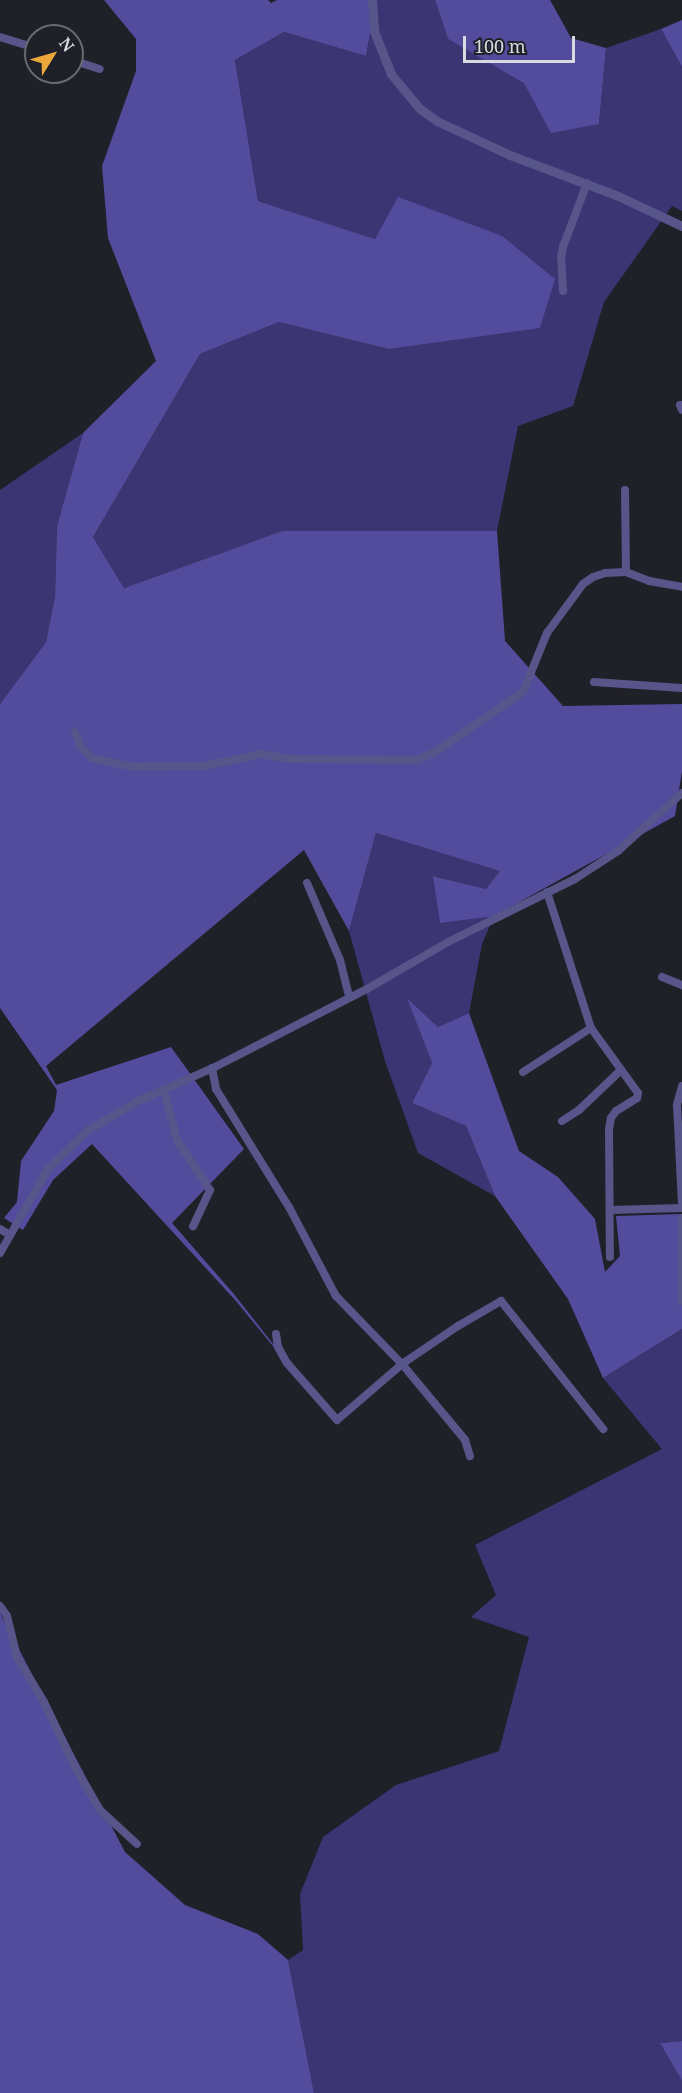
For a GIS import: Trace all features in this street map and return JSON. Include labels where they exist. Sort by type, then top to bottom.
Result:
[{"type":"street","points":[[372,0],[374,31],[382,57],[391,74],[419,108],[437,121],[490,146],[587,183],[682,226]]},
{"type":"street","points":[[0,37],[24,44]]},
{"type":"street","points":[[84,64],[100,69]]},
{"type":"street","points":[[563,291],[561,258],[563,247],[587,183]]},
{"type":"street","points":[[625,490],[626,572]]},
{"type":"street","points":[[75,732],[81,747],[92,758],[133,767],[204,766],[261,754],[288,759],[417,760],[435,752],[523,692],[547,633],[584,584],[605,573],[626,572],[649,581],[682,587]]},
{"type":"street","points":[[594,682],[682,688]]},
{"type":"street","points":[[0,1253],[48,1169],[76,1140],[104,1120],[212,1068],[349,997],[448,942],[575,879],[618,851],[682,793]]},
{"type":"street","points":[[307,883],[340,960],[349,997]]},
{"type":"street","points":[[547,892],[591,1028],[638,1094],[637,1098],[616,1111],[611,1118],[610,1257]]},
{"type":"street","points":[[662,977],[682,986]]},
{"type":"street","points":[[523,1072],[591,1028]]},
{"type":"street","points":[[212,1068],[216,1089],[289,1207],[336,1296],[402,1364],[465,1440],[470,1456]]},
{"type":"street","points":[[562,1121],[579,1110],[621,1070]]},
{"type":"street","points":[[610,1210],[682,1206],[678,1106],[682,1086]]},
{"type":"street","points":[[164,1090],[177,1140],[210,1190],[193,1226]]},
{"type":"street","points":[[682,1218],[682,1301]]},
{"type":"street","points":[[0,1229],[10,1235]]},
{"type":"street","points":[[276,1334],[278,1347],[287,1363],[337,1420],[402,1364],[458,1326],[501,1301],[603,1429]]},
{"type":"street","points":[[0,1606],[7,1616],[17,1657],[44,1702],[75,1767],[100,1810],[137,1844]]},
{"type":"shaded area","points":[[104,0],[268,0],[271,3],[277,0],[376,0],[366,56],[284,32],[235,60],[258,201],[375,239],[398,197],[502,236],[555,279],[540,328],[388,349],[279,322],[200,354],[93,537],[124,588],[282,531],[497,531],[505,641],[563,706],[682,704],[682,771],[675,816],[494,916],[440,923],[433,876],[486,889],[500,871],[376,833],[349,931],[304,850],[46,1066],[56,1085],[171,1047],[244,1149],[172,1223],[233,1293],[317,1400],[236,1301],[92,1144],[53,1180],[23,1230],[4,1218],[17,1202],[21,1161],[54,1111],[57,1090],[0,1008],[0,704],[46,642],[55,596],[57,526],[83,433],[156,361],[108,238],[102,166],[136,71],[136,39]]},
{"type":"shaded area","points":[[376,0],[435,0],[448,39],[599,124],[606,48],[661,29],[682,67],[682,211],[672,206],[604,302],[573,406],[518,426],[497,531],[282,531],[124,588],[93,537],[200,354],[279,322],[388,349],[399,197],[375,239],[258,201],[235,60],[284,32],[366,56]]},
{"type":"shaded area","points":[[435,0],[550,0],[571,38],[606,48],[599,124],[551,133],[524,83],[448,39]]},
{"type":"shaded area","points":[[682,20],[682,67],[661,29]]},
{"type":"shaded area","points":[[83,433],[57,526],[55,596],[46,642],[0,704],[0,490]]},
{"type":"shaded area","points":[[376,833],[501,871],[486,889],[434,876],[494,916],[482,944],[469,1013],[438,1027],[408,999],[432,1063],[412,1103],[466,1126],[495,1196],[418,1153],[385,1061],[349,931]]},
{"type":"shaded area","points":[[407,998],[438,1027],[469,1013],[519,1151],[558,1177],[595,1219],[605,1272],[620,1256],[616,1216],[682,1214],[682,1329],[603,1378],[568,1299],[495,1196],[466,1126],[412,1103],[432,1063]]},
{"type":"shaded area","points":[[682,1329],[682,2041],[660,2043],[682,2081],[682,2093],[314,2093],[288,1960],[303,1950],[300,1894],[323,1837],[396,1785],[499,1751],[529,1637],[471,1617],[496,1595],[475,1545],[662,1449],[603,1378]]},
{"type":"shaded area","points":[[0,1613],[125,1852],[185,1905],[258,1934],[288,1960],[314,2093],[0,2093]]},
{"type":"shaded area","points":[[682,2041],[682,2081],[660,2043]]}]
